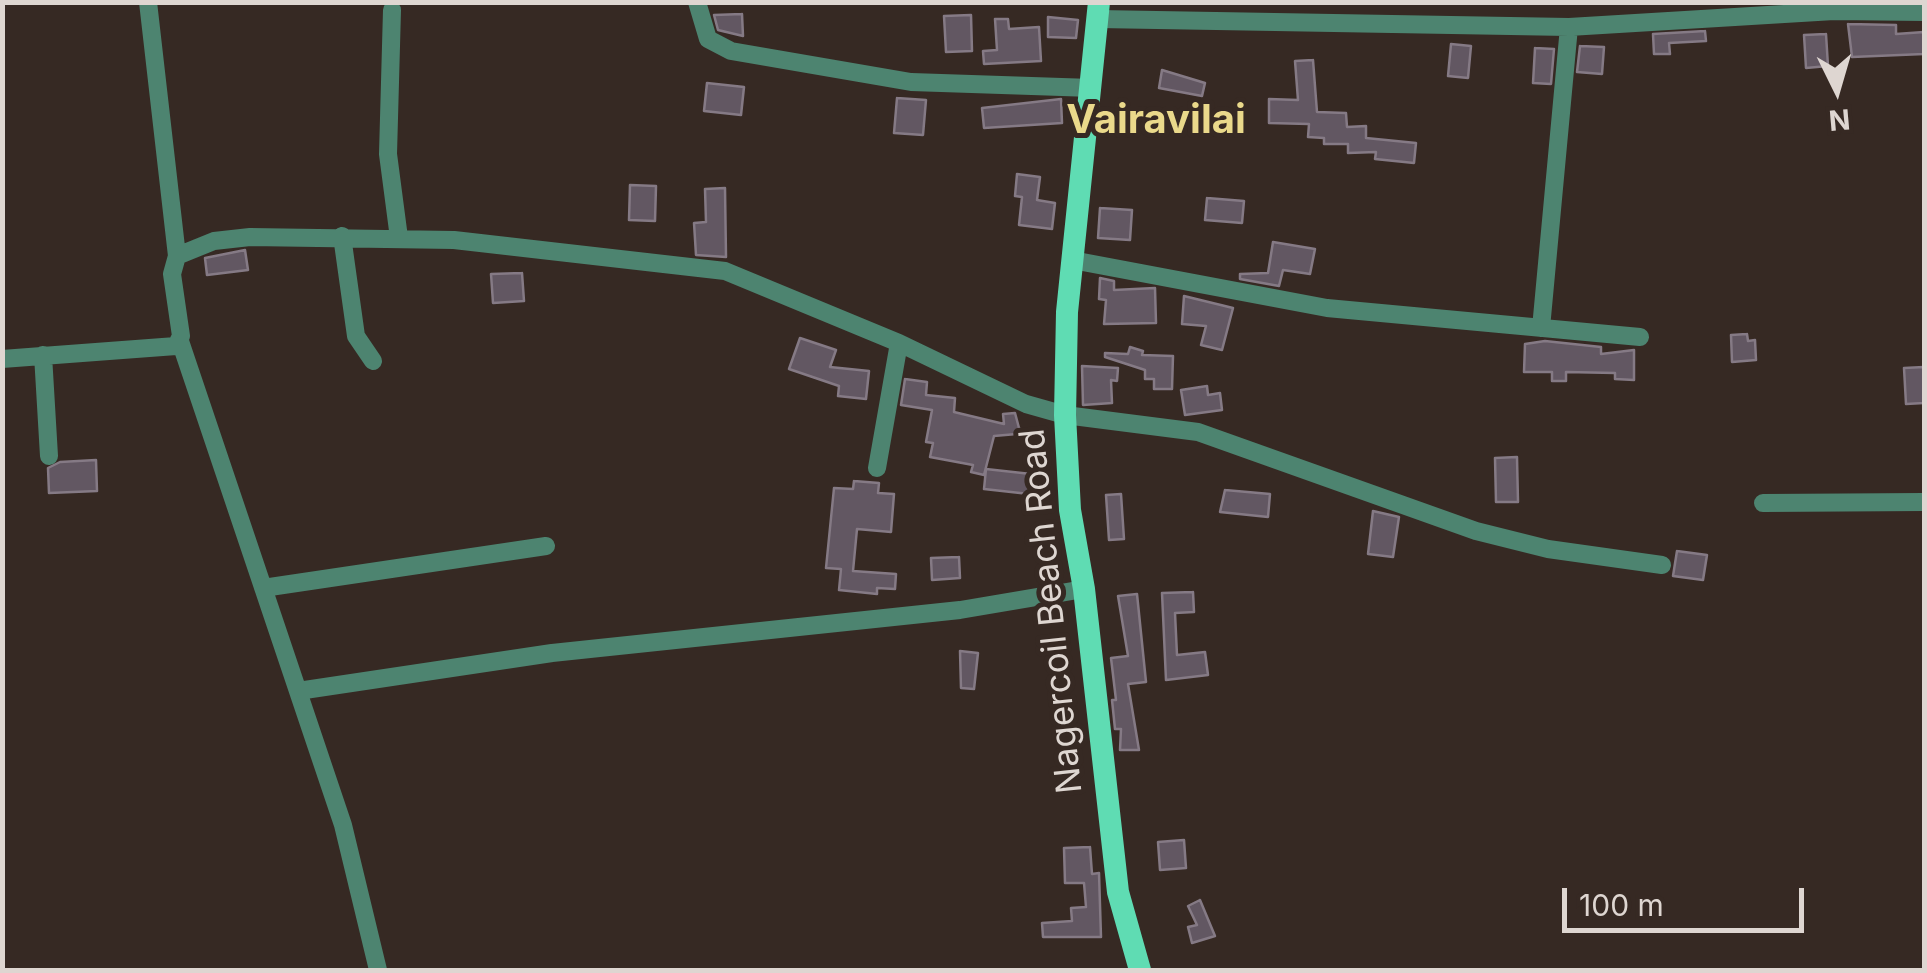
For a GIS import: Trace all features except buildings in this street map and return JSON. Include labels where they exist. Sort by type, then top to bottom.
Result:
[{"type":"main road","name":"Nagercoil Beach Road","points":[[1098,11],[1072,260],[1064,414],[1070,510],[1084,589],[1118,892],[1140,970]]},
{"type":"street","points":[[148,2],[178,256],[172,274],[180,341],[343,825],[378,970]]},
{"type":"street","points":[[698,2],[708,40],[730,51],[910,82],[1092,88]]},
{"type":"street","points":[[392,10],[388,154],[399,238]]},
{"type":"street","points":[[1098,11],[1346,12],[1568,27],[1834,12],[1924,12]]},
{"type":"street","points":[[1541,328],[1568,27]]},
{"type":"street","points":[[178,256],[214,242],[250,237],[342,236],[399,238],[725,271],[899,343],[1026,404],[1064,414],[1198,432],[1476,531],[1548,549],[1662,564]]},
{"type":"street","points":[[342,236],[356,336],[373,360]]},
{"type":"street","points":[[1072,260],[1327,308],[1640,337]]},
{"type":"street","points":[[2,359],[170,348],[180,341]]},
{"type":"street","points":[[876,468],[899,343]]},
{"type":"street","points":[[43,355],[49,456]]},
{"type":"street","points":[[1762,503],[1924,502]]},
{"type":"street","points":[[263,588],[546,546]]},
{"type":"street","points":[[298,691],[552,653],[960,610],[1084,589]]},
{"type":"district","name":"Vairavilai","points":[[1156,121]]}]
